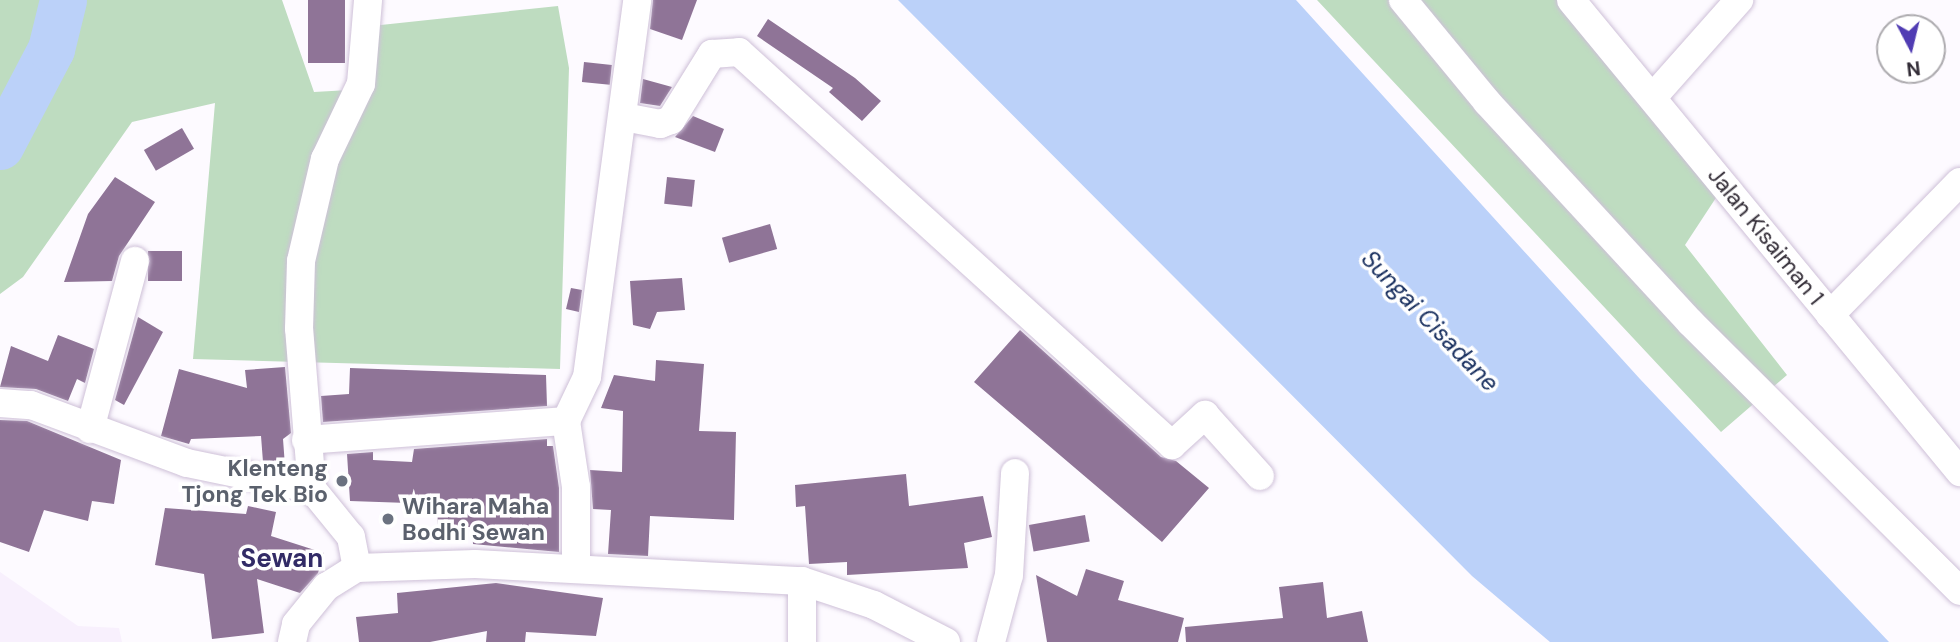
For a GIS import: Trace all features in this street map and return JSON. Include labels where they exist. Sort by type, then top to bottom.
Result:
[{"type":"street","points":[[357,568],[351,537],[312,489],[306,440],[301,261],[325,159],[361,84],[368,0]]},
{"type":"street","points":[[576,569],[576,487],[566,421],[587,377],[624,117],[637,0]]},
{"type":"street","points":[[1403,0],[1488,102],[1690,323],[1960,591]]},
{"type":"street","name":"Jalan Kisaiman 1","points":[[1571,0],[1960,472]]},
{"type":"street","points":[[1653,97],[1739,0]]},
{"type":"street","points":[[624,117],[660,124],[671,120],[712,54],[739,52],[1172,445],[1205,415],[1260,476]]},
{"type":"street","points":[[1830,315],[1960,182]]},
{"type":"street","points":[[90,429],[135,261]]},
{"type":"street","points":[[0,403],[31,405],[187,463],[312,489]]},
{"type":"street","points":[[306,440],[566,421]]},
{"type":"street","points":[[991,642],[1009,575],[1015,473]]},
{"type":"street","points":[[292,642],[296,624],[326,587],[357,568],[475,564],[802,581],[874,605],[946,642]]},
{"type":"street","points":[[802,581],[802,642]]},
{"type":"shaded area","points":[[0,572],[78,626],[119,628],[122,642],[0,642]]},
{"type":"green space","points":[[0,0],[282,0],[314,92],[367,89],[362,27],[558,6],[569,68],[560,369],[193,359],[215,103],[132,122],[23,277],[0,294]]},
{"type":"green space","points":[[1317,0],[1573,0],[1727,181],[1685,245],[1787,375],[1721,432]]},
{"type":"water","name":"Sungai Cisadane","points":[[898,0],[1296,0],[1640,379],[1889,642],[1550,642],[1472,576]]},
{"type":"building","points":[[308,0],[345,0],[345,63],[308,63]]},
{"type":"building","points":[[653,0],[697,0],[682,40],[650,29]]},
{"type":"building","points":[[768,19],[855,78],[881,101],[862,121],[829,92],[833,88],[757,36]]},
{"type":"building","points":[[584,62],[612,65],[610,85],[582,82]]},
{"type":"building","points":[[643,79],[672,87],[660,106],[640,103]]},
{"type":"building","points":[[693,116],[724,129],[715,152],[675,137]]},
{"type":"building","points":[[182,128],[194,149],[156,171],[144,150]]},
{"type":"building","points":[[115,177],[155,202],[119,256],[112,281],[64,282],[88,214]]},
{"type":"building","points":[[667,177],[695,180],[692,207],[664,204]]},
{"type":"building","points":[[770,224],[777,249],[729,263],[722,238]]},
{"type":"building","points":[[148,251],[182,251],[182,281],[148,281]]},
{"type":"building","points":[[682,278],[685,310],[657,312],[650,329],[633,325],[630,281]]},
{"type":"building","points":[[571,288],[582,290],[579,312],[566,309]]},
{"type":"building","points":[[138,317],[163,332],[124,405],[115,400]]},
{"type":"building","points":[[1020,330],[1161,457],[1176,461],[1209,488],[1162,542],[974,382]]},
{"type":"building","points":[[58,335],[94,349],[85,383],[77,379],[68,401],[36,389],[0,387],[11,346],[48,361]]},
{"type":"building","points":[[656,360],[704,364],[699,431],[736,432],[734,520],[650,516],[648,556],[608,554],[611,510],[593,509],[590,470],[622,472],[623,411],[601,408],[614,375],[655,381]]},
{"type":"building","points":[[285,367],[291,433],[283,439],[285,466],[263,462],[261,436],[191,439],[189,444],[161,436],[179,369],[247,388],[245,370]]},
{"type":"building","points":[[350,368],[546,375],[547,406],[323,422],[321,396],[349,394]]},
{"type":"building","points":[[0,420],[27,421],[121,460],[114,504],[92,501],[88,521],[44,510],[29,552],[0,542]]},
{"type":"building","points":[[547,439],[547,446],[553,446],[559,488],[559,552],[473,544],[472,527],[438,527],[437,504],[350,501],[347,454],[373,452],[373,460],[412,462],[414,449]]},
{"type":"building","points":[[906,474],[909,506],[983,496],[992,537],[964,543],[968,568],[847,575],[847,562],[809,564],[805,506],[796,507],[795,485]]},
{"type":"building","points":[[248,506],[276,512],[271,536],[324,553],[318,573],[300,593],[257,579],[264,633],[212,639],[204,574],[155,565],[165,508],[246,514]]},
{"type":"building","points":[[1085,515],[1090,542],[1034,551],[1029,525]]},
{"type":"building","points":[[1086,569],[1124,581],[1118,600],[1184,618],[1178,642],[1047,642],[1036,575],[1077,596]]},
{"type":"building","points":[[1323,582],[1327,618],[1362,611],[1368,642],[1186,642],[1185,627],[1283,618],[1279,587]]},
{"type":"building","points":[[496,583],[603,598],[596,636],[526,632],[525,642],[486,642],[487,631],[430,642],[359,642],[356,617],[398,613],[397,593]]},
{"type":"waterway","points":[[0,146],[51,49],[63,0]]},
{"type":"place","name":"Klenteng Tjong Tek Bio","points":[[342,481]]},
{"type":"place","name":"Wihara Maha Bodhi Sewan","points":[[388,519]]},
{"type":"district","name":"Sewan","points":[[282,559]]}]
